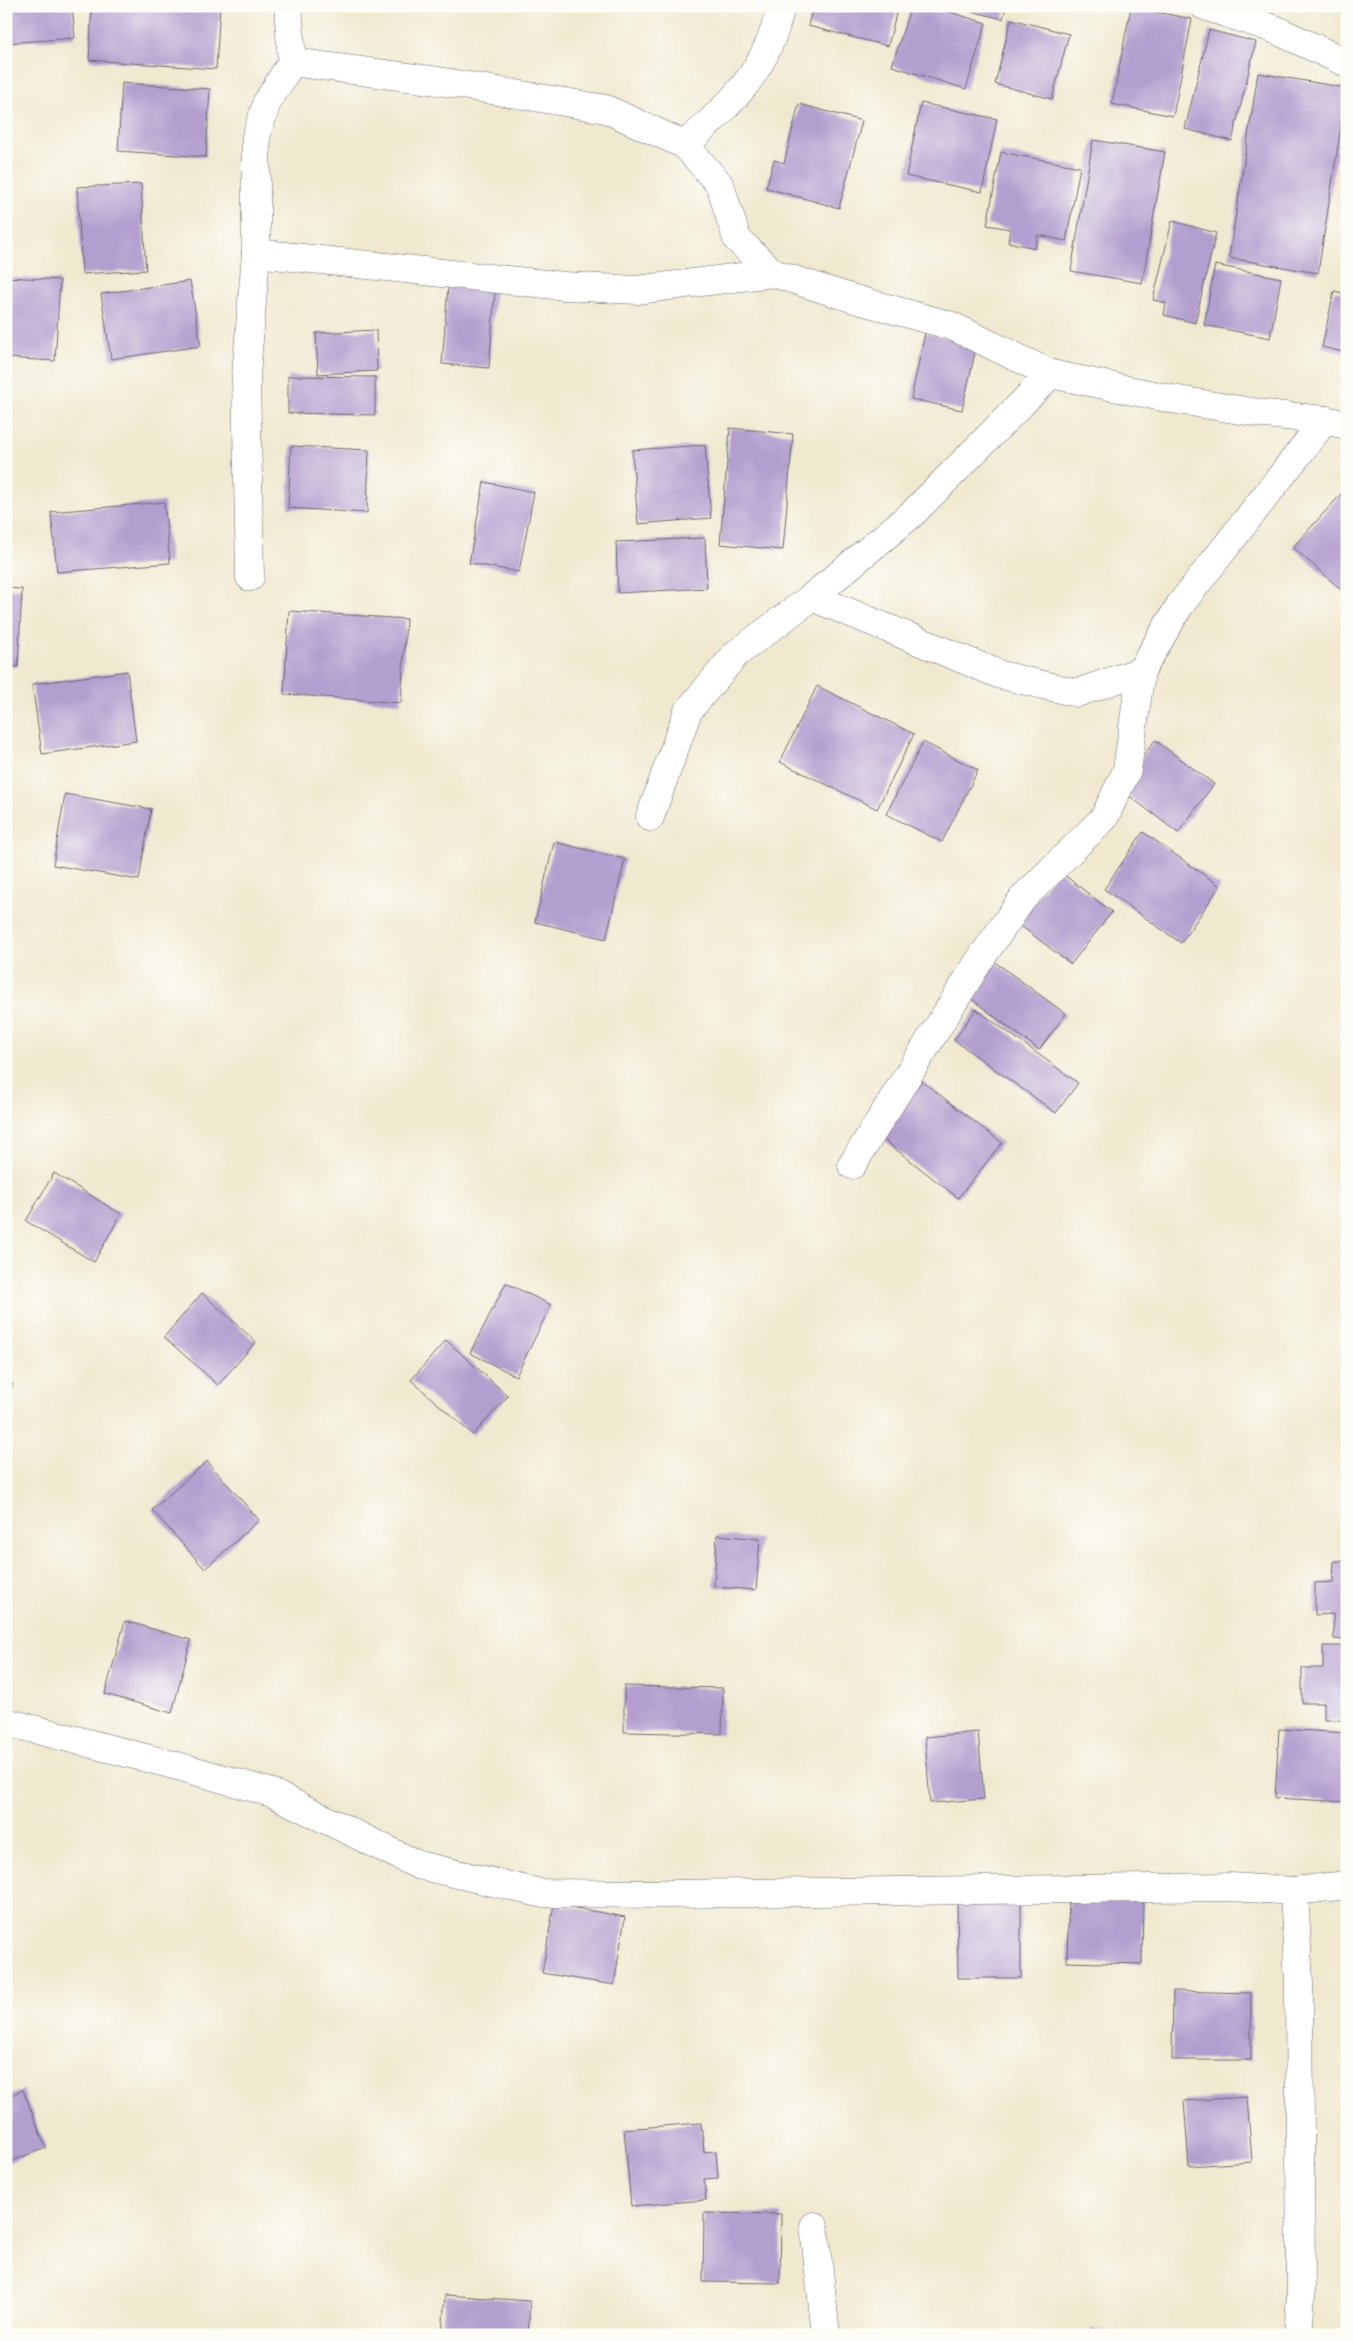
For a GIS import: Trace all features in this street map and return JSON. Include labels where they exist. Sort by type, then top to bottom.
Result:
[{"type":"street","points":[[250,576],[246,376],[256,253],[256,137],[267,102],[292,62],[288,6]]},
{"type":"street","points":[[685,145],[735,100],[763,60],[778,21],[781,6]]},
{"type":"street","points":[[1204,6],[1274,29],[1347,63]]},
{"type":"street","points":[[292,62],[438,81],[606,109],[685,145],[720,185],[737,239],[774,273],[851,298],[952,326],[1051,374],[1172,399],[1265,414],[1336,422]]},
{"type":"street","points":[[256,253],[564,286],[637,290],[774,273]]},
{"type":"street","points":[[650,816],[688,711],[736,654],[812,597],[913,513],[1051,374]]},
{"type":"street","points":[[852,1166],[979,961],[1023,898],[1104,818],[1127,770],[1141,671],[1180,605],[1336,422]]},
{"type":"street","points":[[812,597],[1001,676],[1077,693],[1141,671]]},
{"type":"street","points":[[6,1722],[186,1768],[272,1793],[418,1865],[540,1893],[664,1894],[1231,1887],[1294,1891],[1347,1885]]},
{"type":"street","points":[[1294,1891],[1299,2004],[1301,2295],[1298,2335]]},
{"type":"street","points":[[814,2226],[826,2335]]},
{"type":"building","points":[[6,6],[72,6],[75,38],[6,43]]},
{"type":"building","points":[[92,6],[220,6],[216,69],[89,60]]},
{"type":"building","points":[[813,6],[898,6],[888,46],[808,26]]},
{"type":"building","points":[[911,6],[930,6],[986,23],[966,89],[892,66]]},
{"type":"building","points":[[951,6],[1006,6],[1003,19]]},
{"type":"building","points":[[1341,6],[1347,6],[1347,14],[1339,11]]},
{"type":"building","points":[[1131,7],[1192,19],[1173,116],[1112,104]]},
{"type":"building","points":[[1011,19],[1069,34],[1052,99],[995,84]]},
{"type":"building","points":[[1209,30],[1256,42],[1232,141],[1185,129]]},
{"type":"building","points":[[1258,73],[1347,88],[1318,273],[1229,258]]},
{"type":"building","points":[[122,83],[210,89],[206,157],[118,151]]},
{"type":"building","points":[[921,103],[997,119],[982,192],[906,176]]},
{"type":"building","points":[[799,104],[862,121],[839,208],[766,188],[774,160],[784,163]]},
{"type":"building","points":[[1093,140],[1165,152],[1142,283],[1071,271]]},
{"type":"building","points":[[1001,152],[1080,167],[1066,241],[1038,235],[1035,248],[1008,242],[1010,229],[987,225]]},
{"type":"building","points":[[141,184],[146,270],[82,274],[77,187]]},
{"type":"building","points":[[1172,221],[1216,233],[1195,323],[1164,315],[1166,303],[1153,300]]},
{"type":"building","points":[[1215,265],[1281,278],[1270,338],[1204,325]]},
{"type":"building","points":[[6,277],[60,280],[55,361],[6,358]]},
{"type":"building","points":[[190,281],[201,346],[111,359],[101,294]]},
{"type":"building","points":[[448,286],[495,290],[489,368],[442,364]]},
{"type":"building","points":[[1334,291],[1347,294],[1347,353],[1322,347]]},
{"type":"building","points":[[376,330],[377,371],[318,374],[316,333]]},
{"type":"building","points":[[925,333],[977,344],[962,410],[911,399]]},
{"type":"building","points":[[288,376],[375,377],[375,415],[288,413]]},
{"type":"building","points":[[730,428],[793,434],[783,550],[720,544]]},
{"type":"building","points":[[705,445],[711,518],[638,524],[632,450]]},
{"type":"building","points":[[291,446],[369,450],[367,513],[288,508]]},
{"type":"building","points":[[484,482],[534,492],[519,572],[469,563]]},
{"type":"building","points":[[1343,492],[1347,496],[1347,595],[1293,547]]},
{"type":"building","points":[[164,502],[170,563],[57,572],[51,512]]},
{"type":"building","points":[[705,538],[707,588],[618,593],[616,542]]},
{"type":"building","points":[[6,588],[22,589],[18,667],[6,666]]},
{"type":"building","points":[[289,611],[406,619],[401,703],[284,694]]},
{"type":"building","points":[[127,671],[136,741],[42,754],[32,684]]},
{"type":"building","points":[[817,686],[914,734],[877,809],[780,762]]},
{"type":"building","points":[[1155,740],[1214,784],[1178,833],[1119,788]]},
{"type":"building","points":[[923,742],[978,770],[942,842],[886,814]]},
{"type":"building","points":[[65,794],[151,809],[139,880],[53,865]]},
{"type":"building","points":[[1143,832],[1220,886],[1181,943],[1104,889]]},
{"type":"building","points":[[554,842],[625,859],[606,939],[535,922]]},
{"type":"building","points":[[1058,870],[1112,912],[1071,964],[1017,923]]},
{"type":"building","points":[[992,960],[1066,1014],[1039,1050],[966,995]]},
{"type":"building","points":[[976,1009],[1078,1083],[1056,1113],[954,1040]]},
{"type":"building","points":[[922,1081],[1002,1143],[958,1198],[879,1136]]},
{"type":"building","points":[[54,1173],[121,1214],[94,1262],[26,1221]]},
{"type":"building","points":[[506,1283],[551,1305],[516,1376],[470,1353]]},
{"type":"building","points":[[202,1293],[256,1342],[218,1385],[164,1337]]},
{"type":"building","points":[[446,1340],[508,1396],[473,1435],[411,1380]]},
{"type":"building","points":[[6,1382],[13,1384],[6,1401]]},
{"type":"building","points":[[207,1461],[259,1520],[205,1569],[152,1510]]},
{"type":"building","points":[[717,1535],[760,1539],[756,1590],[714,1587]]},
{"type":"building","points":[[1334,1561],[1347,1561],[1347,1640],[1334,1639],[1333,1614],[1315,1615],[1315,1583],[1333,1582]]},
{"type":"building","points":[[125,1621],[191,1640],[172,1713],[105,1694]]},
{"type":"building","points":[[1323,1646],[1347,1646],[1347,1720],[1324,1720],[1324,1703],[1302,1703],[1302,1668],[1323,1668]]},
{"type":"building","points":[[624,1686],[723,1688],[722,1734],[624,1732]]},
{"type":"building","points":[[1279,1729],[1347,1733],[1347,1802],[1275,1798]]},
{"type":"building","points":[[978,1732],[984,1799],[930,1803],[925,1737]]},
{"type":"building","points":[[957,1896],[1021,1897],[1021,1978],[958,1978]]},
{"type":"building","points":[[1069,1898],[1143,1900],[1142,1964],[1067,1962]]},
{"type":"building","points":[[554,1904],[625,1917],[614,1985],[542,1973]]},
{"type":"building","points":[[1173,1991],[1251,1993],[1251,2060],[1172,2060]]},
{"type":"building","points":[[23,2090],[46,2148],[6,2163],[6,2097]]},
{"type":"building","points":[[1247,2097],[1252,2162],[1189,2166],[1184,2101]]},
{"type":"building","points":[[701,2123],[704,2152],[716,2151],[718,2178],[704,2179],[706,2200],[631,2206],[624,2129]]},
{"type":"building","points":[[704,2213],[781,2214],[780,2283],[703,2282]]},
{"type":"building","points":[[445,2295],[530,2301],[528,2335],[442,2335]]},
{"type":"building","points":[[1091,2330],[1136,2333],[1136,2335],[1091,2335]]}]
